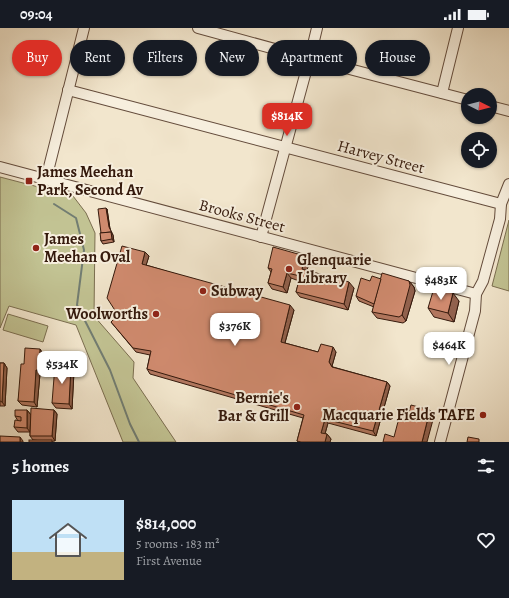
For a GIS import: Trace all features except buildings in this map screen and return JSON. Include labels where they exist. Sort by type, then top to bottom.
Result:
[{"type":"street","points":[[46,179],[84,28]]},
{"type":"street","points":[[198,28],[228,32],[267,45]]},
{"type":"street","points":[[314,40],[317,28]]},
{"type":"street","points":[[442,93],[458,28]]},
{"type":"street","points":[[357,71],[461,98]]},
{"type":"street","points":[[261,237],[304,76]]},
{"type":"street","name":"Harvey Street","points":[[68,90],[501,204]]},
{"type":"street","points":[[497,108],[509,111]]},
{"type":"street","name":"Brooks Street","points":[[0,167],[476,294]]},
{"type":"street","points":[[440,442],[475,311],[476,294],[483,281],[500,219],[501,204],[509,184]]},
{"type":"green space","points":[[0,177],[73,196],[86,213],[95,233],[94,316],[134,362],[133,378],[176,442],[123,442],[76,325],[9,306],[0,328]]},
{"type":"green space","points":[[509,220],[509,291],[492,286]]},
{"type":"green space","points":[[8,314],[48,326],[43,342],[3,330]]},
{"type":"waterway","points":[[54,204],[76,218],[84,250],[77,305],[110,370],[130,424],[139,442]]},
{"type":"place","name":"James Meehan Park, Second Av","points":[[29,181]]},
{"type":"place","name":"James Meehan Oval","points":[[36,248]]},
{"type":"place","name":"Glenquarie Library","points":[[289,269]]},
{"type":"place","name":"Subway","points":[[203,291]]},
{"type":"place","name":"Woolworths","points":[[156,314]]},
{"type":"place","name":"Bernie's Bar & Grill","points":[[297,407]]},
{"type":"place","name":"Macquarie Fields TAFE","points":[[483,415]]}]
